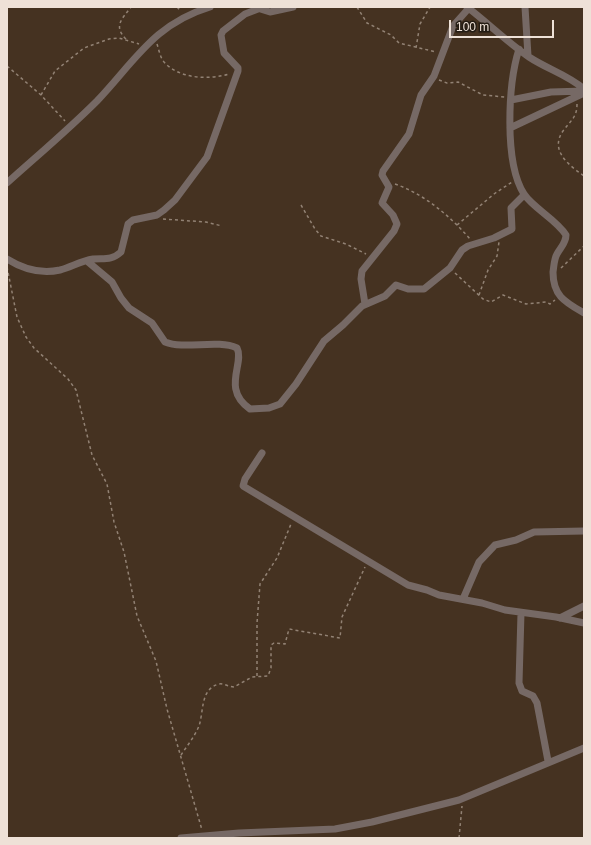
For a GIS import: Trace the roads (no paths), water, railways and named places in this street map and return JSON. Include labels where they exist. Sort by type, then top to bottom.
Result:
[{"type":"street","points":[[7,183],[98,100],[154,37],[181,18],[210,7]]},
{"type":"street","points":[[7,259],[30,270],[47,272],[60,270],[87,261],[116,257],[123,246],[128,224],[133,220],[157,215],[175,200],[207,157],[238,71],[238,68],[224,52],[221,35],[223,31],[245,14],[256,8],[270,12],[293,7]]},
{"type":"street","points":[[525,7],[528,56]]},
{"type":"street","points":[[365,304],[361,279],[362,271],[372,256],[394,231],[397,224],[393,215],[382,203],[389,187],[382,175],[383,171],[409,134],[421,95],[434,76],[453,26],[471,8],[528,56],[540,64],[569,78],[583,92]]},
{"type":"street","points":[[519,49],[516,60],[511,99],[510,128],[512,158],[517,179],[524,195],[566,235],[566,240],[556,255],[554,283],[559,297],[584,313]]},
{"type":"street","points":[[511,99],[551,92],[583,92]]},
{"type":"street","points":[[510,128],[583,92]]},
{"type":"street","points":[[87,261],[112,282],[129,308],[152,323],[165,342],[237,348],[239,356],[235,376],[237,392],[247,407],[254,410],[269,408],[280,404],[296,384],[319,347],[365,304],[374,302],[385,296],[396,285],[408,289],[424,290],[450,268],[462,250],[468,246],[498,236],[512,229],[511,208],[524,195]]},
{"type":"street","points":[[262,453],[245,479],[243,486],[294,518],[303,521],[413,588],[427,590],[439,595],[463,599],[521,613],[584,623]]},
{"type":"street","points":[[463,599],[479,562],[495,545],[516,540],[534,532],[584,531]]},
{"type":"street","points":[[560,618],[584,606]]},
{"type":"street","points":[[521,613],[519,683],[522,691],[532,696],[538,703],[548,761]]},
{"type":"street","points":[[181,838],[204,835],[335,829],[372,822],[463,798],[548,761],[584,748]]}]
